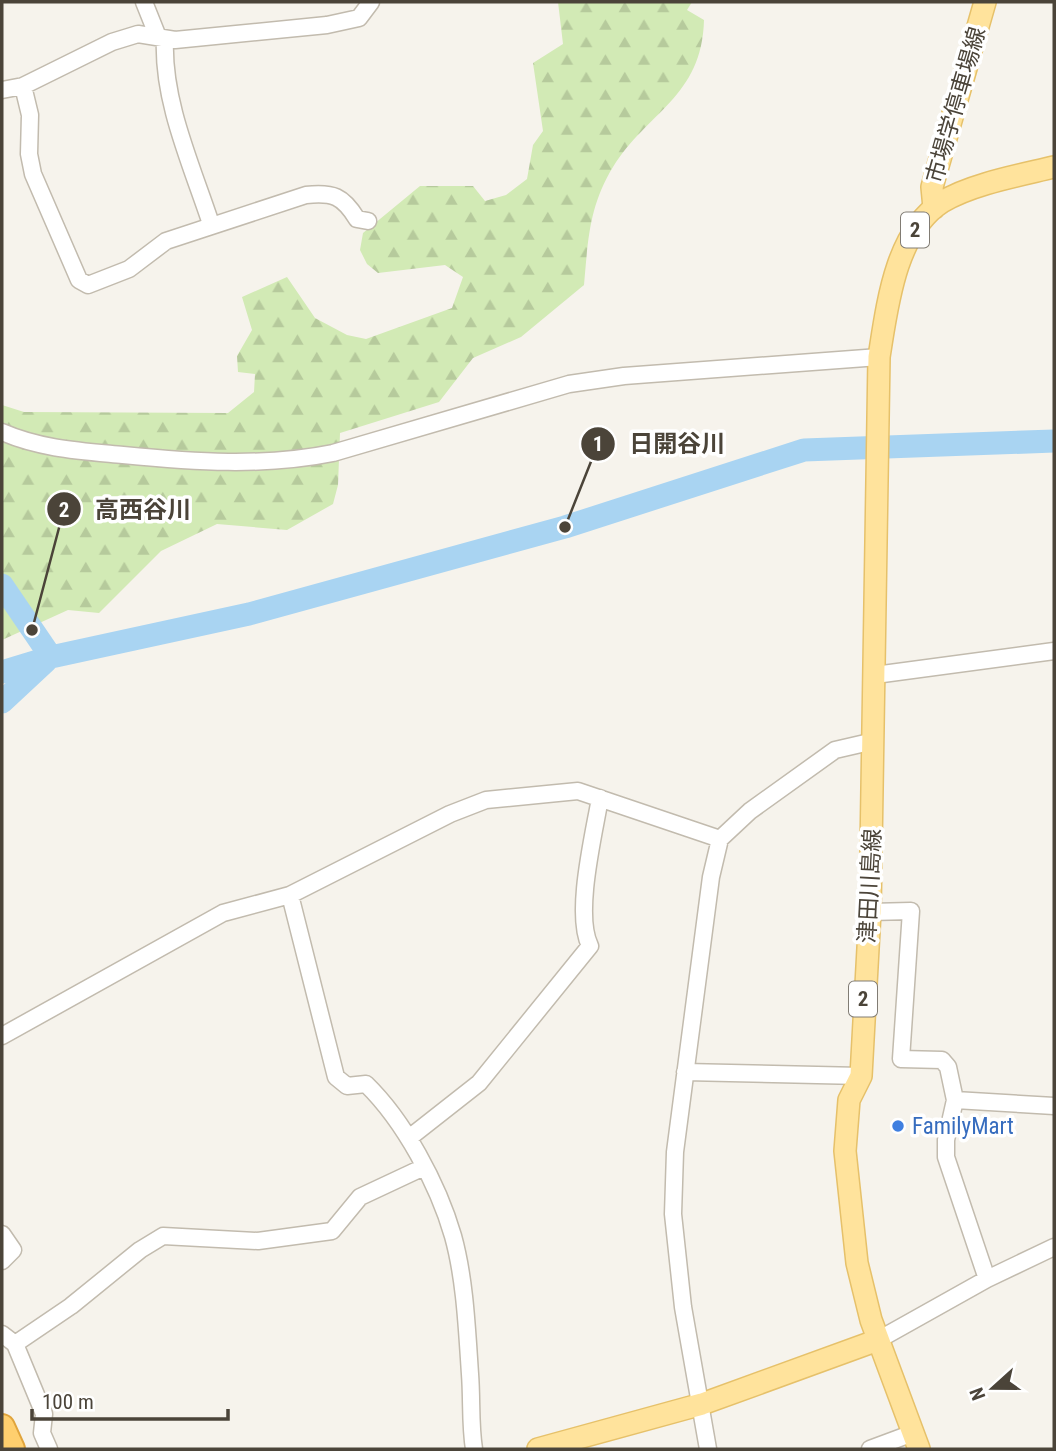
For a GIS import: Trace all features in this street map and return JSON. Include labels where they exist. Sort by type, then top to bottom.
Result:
[{"type":"highway","points":[[2,1427],[12,1449]]},
{"type":"main road","name":"市場学停車場線","points":[[934,208],[932,187],[985,2]]},
{"type":"main road","name":"津田川島線","points":[[916,1441],[878,1340],[857,1263],[848,1199],[845,1151],[849,1100],[861,1076],[870,912],[879,357],[886,309],[908,243],[919,224],[934,208],[955,196],[1054,167]]},
{"type":"main road","points":[[538,1449],[702,1404],[878,1340]]},
{"type":"street","points":[[144,2],[162,38],[173,106],[211,224]]},
{"type":"street","points":[[2,90],[23,86],[112,42],[138,34],[162,38],[249,35],[327,25],[359,18],[372,2]]},
{"type":"street","points":[[23,86],[30,115],[29,154],[33,174],[79,280],[88,285],[129,269],[166,241],[211,224],[306,195],[328,192],[341,197],[357,219],[368,221]]},
{"type":"street","points":[[2,432],[32,445],[154,458],[217,462],[303,459],[569,384],[624,376],[879,357]]},
{"type":"street","points":[[875,675],[1054,651]]},
{"type":"street","points":[[708,1449],[683,1307],[673,1214],[675,1152],[698,958],[720,839],[750,811],[835,750],[874,741]]},
{"type":"street","points":[[2,1036],[223,913],[290,895],[450,814],[486,800],[559,790],[578,791],[720,839]]},
{"type":"street","points":[[409,1138],[479,1083],[590,946],[584,917],[586,874],[600,798]]},
{"type":"street","points":[[290,895],[336,1077],[347,1086],[366,1084],[387,1104],[424,1167],[453,1236],[471,1377],[470,1424],[474,1449]]},
{"type":"street","points":[[870,912],[911,911],[901,1059],[942,1060],[948,1067],[955,1100],[946,1139],[946,1157],[987,1279]]},
{"type":"street","points":[[685,1072],[861,1076]]},
{"type":"street","points":[[955,1100],[1054,1106]]},
{"type":"street","points":[[48,1449],[42,1433],[44,1414],[8,1339],[71,1306],[140,1250],[163,1236],[258,1241],[332,1231],[359,1197],[424,1167]]},
{"type":"street","points":[[2,1234],[13,1250],[2,1261]]},
{"type":"street","points":[[878,1340],[987,1279],[1054,1247]]},
{"type":"street","points":[[870,1449],[916,1441]]},
{"type":"green space","points":[[558,2],[692,2],[687,10],[704,20],[701,46],[694,68],[683,86],[627,148],[605,181],[591,224],[584,285],[521,337],[473,358],[439,402],[340,433],[338,485],[333,504],[287,530],[217,524],[161,551],[99,613],[68,610],[2,640],[2,405],[24,412],[228,413],[254,392],[255,374],[238,372],[237,356],[252,330],[242,297],[287,277],[315,318],[347,335],[366,339],[452,308],[463,277],[445,265],[378,273],[367,264],[360,250],[363,233],[420,186],[473,186],[485,201],[506,195],[527,179],[533,145],[543,131],[533,63],[563,44]]},
{"type":"waterway","points":[[2,672],[51,657],[249,614],[565,527],[804,450],[1054,441]]},
{"type":"waterway","points":[[2,585],[51,657]]},
{"type":"waterway","points":[[2,702],[46,661]]},
{"type":"place","name":"日開谷川","points":[[565,527]]},
{"type":"place","name":"高西谷川","points":[[32,630]]},
{"type":"place","name":"FamilyMart","points":[[898,1126]]}]
